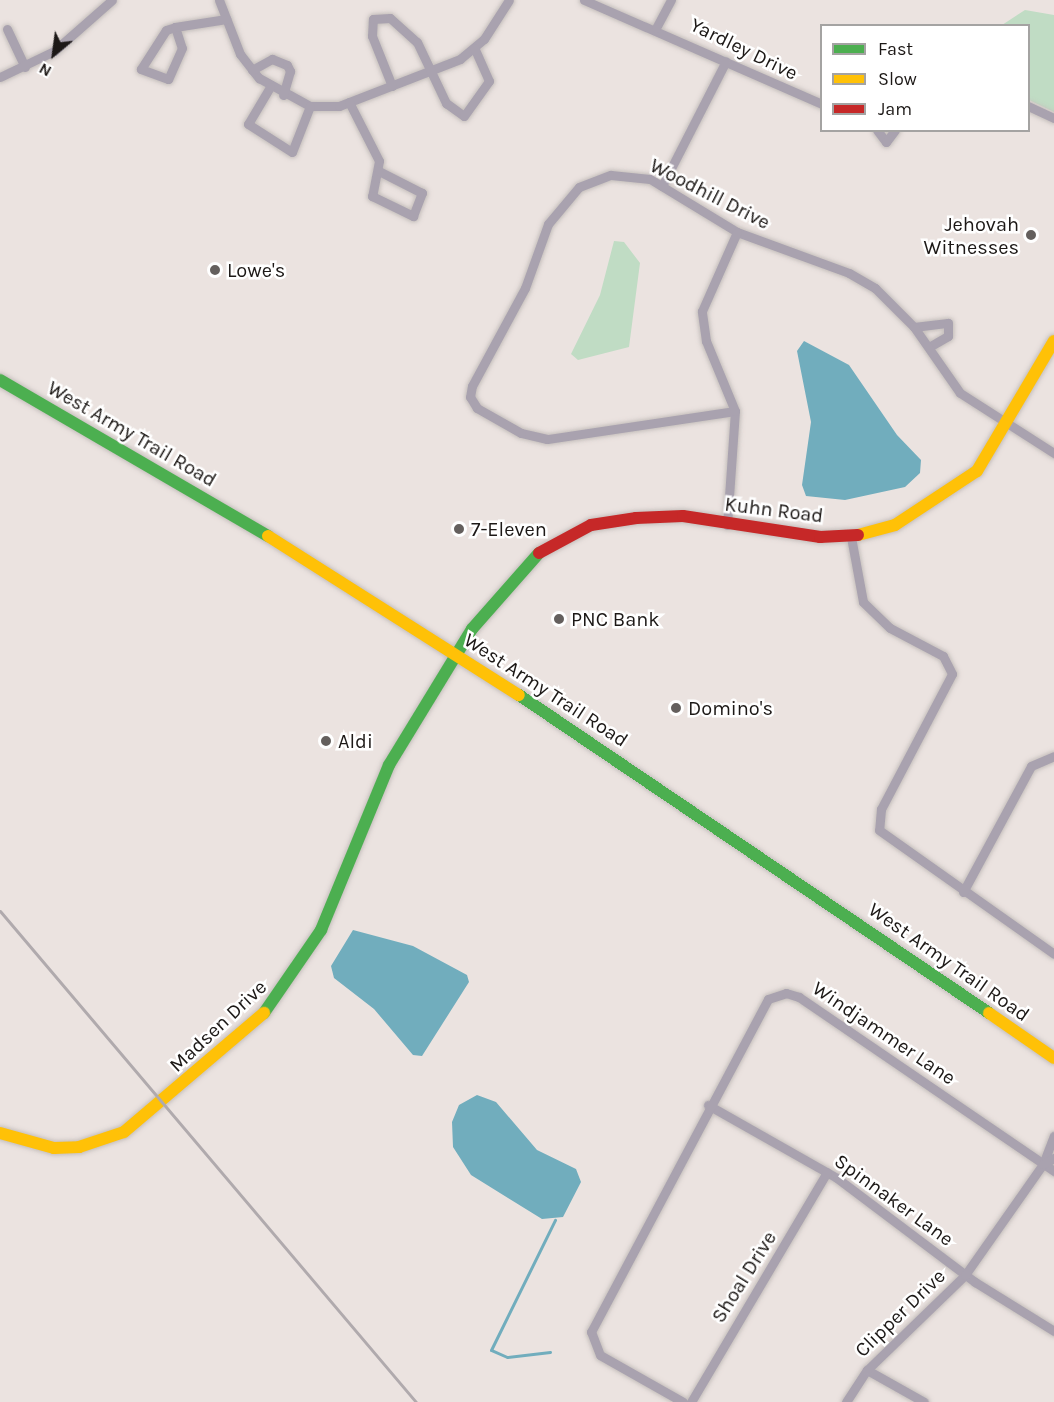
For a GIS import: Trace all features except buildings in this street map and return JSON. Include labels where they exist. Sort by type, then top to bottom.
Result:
[{"type":"street","points":[[0,77],[26,67],[70,40],[112,0]]},
{"type":"street","points":[[219,0],[252,70],[270,87],[310,106],[349,102],[434,70],[474,48],[509,0]]},
{"type":"street","name":"Yardley Drive","points":[[584,0],[615,17],[656,28],[820,103]]},
{"type":"street","points":[[656,28],[671,0]]},
{"type":"street","points":[[392,86],[370,27],[381,15],[417,42],[434,70],[446,103],[464,116],[470,114],[489,81],[474,48]]},
{"type":"street","points":[[175,27],[183,48],[168,79],[141,69],[166,30],[175,27],[226,18]]},
{"type":"street","points":[[7,29],[26,67]]},
{"type":"street","points":[[252,70],[272,59],[287,65],[291,71],[283,95]]},
{"type":"street","points":[[662,186],[726,61]]},
{"type":"street","points":[[270,87],[248,124],[292,152],[310,106]]},
{"type":"street","points":[[349,102],[379,171],[422,194],[413,216],[372,196],[379,171]]},
{"type":"street","points":[[1030,106],[1054,118]]},
{"type":"street","points":[[878,132],[886,142],[894,132]]},
{"type":"street","name":"Woodhill Drive","points":[[735,411],[547,439],[521,433],[477,408],[470,397],[525,288],[548,224],[567,196],[611,175],[662,186],[737,232],[849,273],[875,288],[914,327],[960,393],[1008,427],[1054,453]]},
{"type":"street","points":[[727,525],[735,411],[706,341],[702,311],[737,232]]},
{"type":"street","points":[[914,327],[948,323],[948,336],[930,347]]},
{"type":"street","name":"Kuhn Road","points":[[456,655],[513,575],[558,540],[591,525],[636,518],[683,516],[793,536],[851,537],[894,525],[945,497],[977,471],[1008,427],[1054,341]]},
{"type":"street","name":"West Army Trail Road","points":[[0,380],[258,530],[456,655],[1054,1058]]},
{"type":"street","points":[[851,537],[863,602],[890,628],[943,656],[952,674],[881,809],[878,826],[894,844],[1054,954]]},
{"type":"street","name":"Madsen Drive","points":[[0,1133],[54,1148],[79,1147],[124,1132],[272,1006],[309,953],[371,799],[456,655]]},
{"type":"street","points":[[963,892],[1027,773],[1051,756]]},
{"type":"street","name":"Windjammer Lane","points":[[683,1402],[593,1347],[592,1327],[708,1104],[763,1005],[786,993],[1054,1171]]},
{"type":"street","name":"Spinnaker Lane","points":[[708,1104],[828,1172],[965,1275],[1054,1331]]},
{"type":"street","name":"Clipper Drive","points":[[1043,1164],[1044,1151],[1054,1136]]},
{"type":"street","name":"Clipper Drive","points":[[846,1402],[867,1370],[965,1275],[1043,1164],[1054,1158]]},
{"type":"street","name":"Shoal Drive","points":[[691,1402],[828,1172]]},
{"type":"street","points":[[867,1370],[924,1402]]},
{"type":"green space","points":[[1025,10],[1054,15],[1054,112],[1030,100],[1030,24],[1004,24]]},
{"type":"green space","points":[[614,241],[624,242],[640,263],[629,347],[578,360],[571,354],[600,295]]},
{"type":"water","points":[[804,341],[849,365],[897,435],[921,460],[920,473],[905,487],[845,500],[806,496],[802,485],[811,422],[797,351]]},
{"type":"water","points":[[353,930],[413,946],[467,975],[469,982],[422,1056],[413,1055],[374,1009],[334,978],[331,966]]},
{"type":"water","points":[[477,1095],[496,1102],[537,1150],[576,1169],[581,1182],[563,1217],[542,1219],[471,1175],[453,1147],[452,1122],[459,1105]]},
{"type":"waterway","points":[[550,1352],[507,1357],[491,1350],[555,1220]]},
{"type":"railway","points":[[0,911],[416,1402]]},
{"type":"traffic: fast","points":[[0,380],[268,536]]},
{"type":"traffic: fast","points":[[264,1013],[321,930],[389,765],[472,629],[539,553]]},
{"type":"traffic: fast","points":[[519,695],[989,1013]]},
{"type":"traffic: slow","points":[[858,535],[895,525],[977,471],[1054,341]]},
{"type":"traffic: slow","points":[[268,536],[519,695]]},
{"type":"traffic: slow","points":[[0,1133],[54,1148],[79,1147],[124,1132],[264,1013]]},
{"type":"traffic: slow","points":[[989,1013],[1054,1058]]},
{"type":"traffic: jam","points":[[539,553],[591,525],[636,518],[683,516],[820,537],[858,535]]},
{"type":"place","name":"Jehovah Witnesses","points":[[1031,235]]},
{"type":"place","name":"Lowe's","points":[[215,270]]},
{"type":"place","name":"7-Eleven","points":[[459,529]]},
{"type":"place","name":"PNC Bank","points":[[559,619]]},
{"type":"place","name":"Domino's","points":[[676,708]]},
{"type":"place","name":"Aldi","points":[[326,741]]}]
